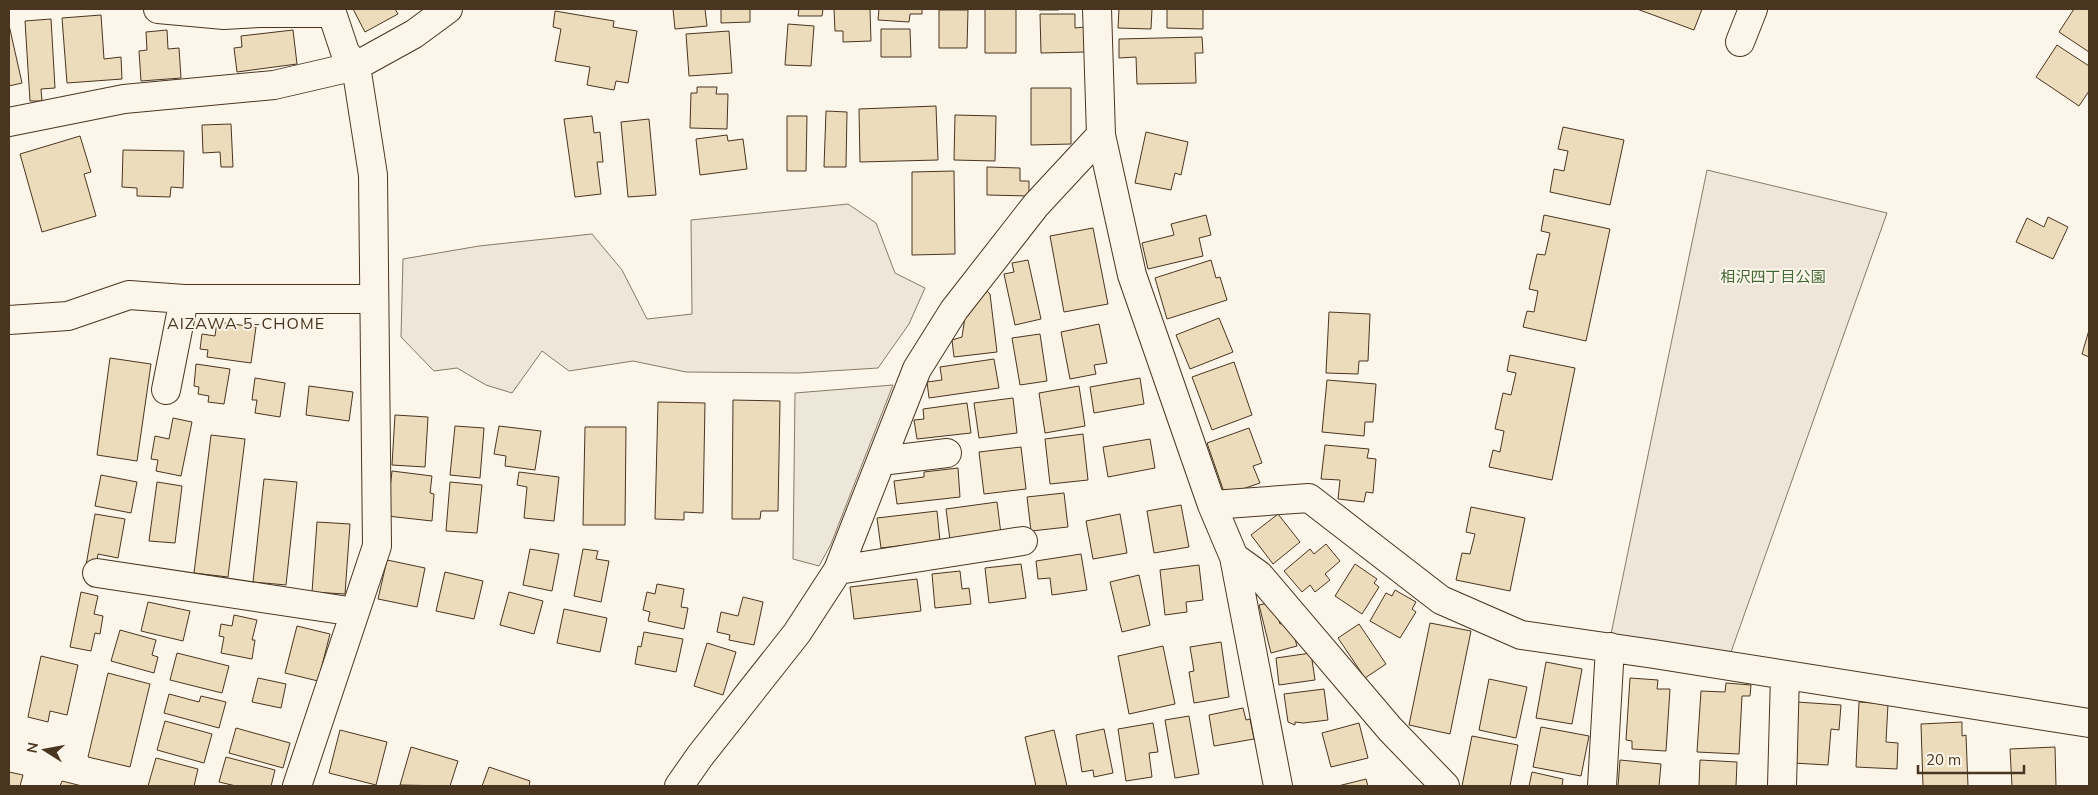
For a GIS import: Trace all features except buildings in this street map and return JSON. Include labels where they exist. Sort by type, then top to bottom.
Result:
[{"type":"street","points":[[158,9],[224,15],[332,13],[345,52],[356,66],[373,175],[377,546],[355,612],[305,784]]},
{"type":"street","points":[[9,122],[124,100],[274,85],[356,66],[414,34],[448,9]]},
{"type":"street","points":[[1097,9],[1101,135],[1132,275],[1212,505],[1234,557],[1278,786]]},
{"type":"street","points":[[1740,42],[1753,9]]},
{"type":"street","points":[[679,786],[700,756],[797,633],[838,570],[916,369],[954,310],[1036,205],[1101,135]]},
{"type":"street","points":[[9,320],[68,316],[129,295],[184,299],[374,299]]},
{"type":"street","points":[[166,390],[184,299]]},
{"type":"street","points":[[880,461],[947,453]]},
{"type":"street","points":[[1212,505],[1309,498],[1441,600],[1521,635],[2089,723]]},
{"type":"street","points":[[838,570],[1024,541]]},
{"type":"street","points":[[1234,557],[1259,575],[1390,729],[1445,786]]},
{"type":"street","points":[[97,573],[355,612]]},
{"type":"street","points":[[1602,786],[1610,648]]},
{"type":"street","points":[[1782,786],[1785,675]]},
{"type":"green space","name":"相沢四丁目公園","points":[[1707,170],[1887,213],[1731,652],[1611,634]]},
{"type":"green space","points":[[848,204],[876,223],[895,273],[925,288],[909,324],[878,368],[798,373],[686,372],[633,361],[569,371],[542,351],[512,393],[486,385],[457,368],[434,371],[401,337],[403,259],[479,246],[592,234],[622,270],[647,319],[692,314],[691,220]]},
{"type":"shaded area","points":[[893,385],[831,544],[819,566],[793,559],[795,393]]},
{"type":"district","name":"AIZAWA 5-CHOME","points":[[246,323]]}]
